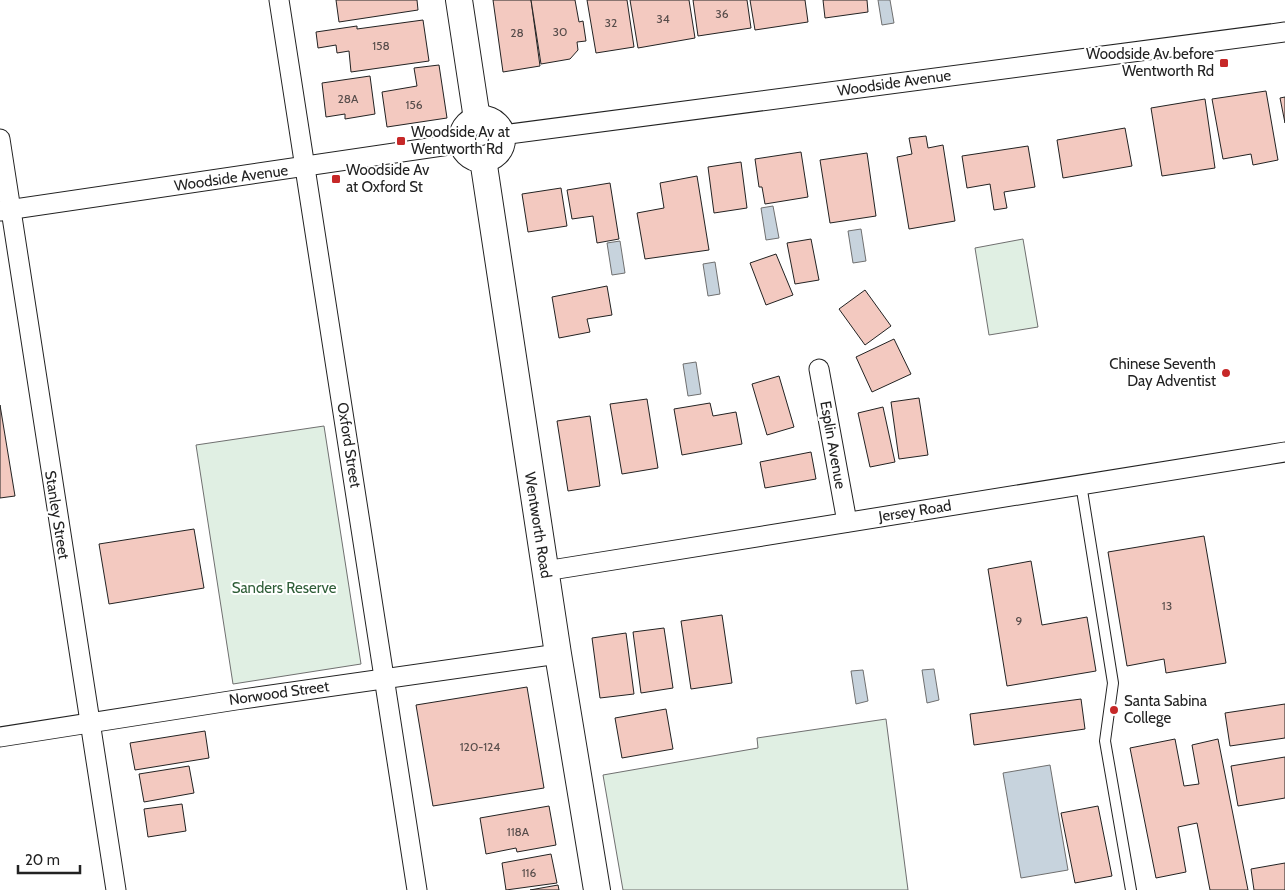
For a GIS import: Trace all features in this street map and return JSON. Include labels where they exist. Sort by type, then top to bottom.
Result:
[{"type":"street","name":"Oxford Street","points":[[279,0],[417,890]]},
{"type":"street","points":[[459,0],[477,119]]},
{"type":"street","name":"Woodside Avenue","points":[[502,135],[1285,32]]},
{"type":"street","points":[[477,119],[490,120],[496,124],[502,135],[500,148],[490,158],[483,159],[471,156],[466,152],[462,141],[464,130],[477,119]]},
{"type":"street","name":"Stanley Street","points":[[0,139],[6,210],[116,890]]},
{"type":"street","name":"Woodside Avenue","points":[[6,210],[304,168],[449,145],[462,141]]},
{"type":"street","name":"Wentworth Road","points":[[483,159],[558,654],[597,890]]},
{"type":"street","name":"Esplin Avenue","points":[[820,369],[847,522]]},
{"type":"street","name":"Jersey Road","points":[[546,571],[1285,452]]},
{"type":"street","name":"Norwood Street","points":[[0,737],[384,678],[558,654]]},
{"type":"lane","points":[[1081,484],[1113,683],[1105,741],[1130,890]]},
{"type":"green space","points":[[1023,239],[1038,327],[989,335],[975,248]]},
{"type":"green space","name":"Sanders Reserve","points":[[324,426],[361,664],[233,684],[196,445]]},
{"type":"green space","points":[[886,719],[908,890],[623,890],[603,775],[758,748],[757,738]]},
{"type":"shaded area","points":[[878,0],[890,0],[894,23],[882,25]]},
{"type":"shaded area","points":[[773,206],[779,238],[766,240],[761,208]]},
{"type":"shaded area","points":[[861,229],[866,261],[853,263],[848,231]]},
{"type":"shaded area","points":[[620,241],[625,273],[612,275],[607,243]]},
{"type":"shaded area","points":[[715,262],[720,294],[708,296],[703,264]]},
{"type":"shaded area","points":[[696,362],[701,394],[688,396],[683,364]]},
{"type":"shaded area","points":[[934,669],[939,700],[927,703],[922,670]]},
{"type":"shaded area","points":[[863,670],[868,701],[856,704],[851,671]]},
{"type":"shaded area","points":[[1050,765],[1068,870],[1021,878],[1003,773]]},
{"type":"building","points":[[336,0],[417,0],[418,10],[339,22]]},
{"type":"building","points":[[493,0],[531,0],[540,66],[503,72]]},
{"type":"building","points":[[531,0],[575,0],[579,22],[583,21],[586,41],[577,42],[578,50],[570,59],[541,64]]},
{"type":"building","points":[[587,0],[627,0],[634,47],[596,53]]},
{"type":"building","points":[[630,0],[689,0],[695,38],[638,48]]},
{"type":"building","points":[[693,0],[747,0],[751,28],[698,36]]},
{"type":"building","points":[[750,0],[805,0],[808,22],[755,30]]},
{"type":"building","points":[[823,0],[867,0],[868,12],[825,18]]},
{"type":"building","points":[[423,20],[429,61],[351,72],[349,51],[337,53],[336,45],[318,48],[316,32],[357,26],[357,29]]},
{"type":"building","points":[[439,65],[447,118],[387,127],[382,92],[417,86],[414,68]]},
{"type":"building","points":[[370,76],[375,114],[345,119],[345,114],[326,117],[322,83]]},
{"type":"building","points":[[1266,91],[1278,160],[1253,165],[1251,154],[1223,159],[1212,99]]},
{"type":"building","points":[[1285,97],[1285,123],[1280,98]]},
{"type":"building","points":[[1205,99],[1215,168],[1162,176],[1151,108]]},
{"type":"building","points":[[1125,128],[1132,166],[1063,178],[1057,140]]},
{"type":"building","points":[[926,136],[928,148],[943,145],[955,221],[909,229],[897,157],[912,154],[909,138]]},
{"type":"building","points":[[1028,146],[1035,187],[1004,192],[1007,208],[994,210],[990,184],[967,188],[962,156]]},
{"type":"building","points":[[801,152],[808,197],[765,204],[762,187],[759,187],[755,159]]},
{"type":"building","points":[[867,153],[876,216],[830,223],[820,160]]},
{"type":"building","points":[[741,162],[747,208],[714,213],[708,167]]},
{"type":"building","points":[[697,176],[709,250],[645,259],[637,213],[664,208],[660,183]]},
{"type":"building","points":[[610,183],[619,239],[597,243],[593,216],[572,219],[567,190]]},
{"type":"building","points":[[561,188],[567,226],[528,232],[522,194]]},
{"type":"building","points":[[811,239],[819,280],[795,284],[787,243]]},
{"type":"building","points":[[776,254],[793,295],[766,305],[750,263]]},
{"type":"building","points":[[607,286],[612,315],[587,319],[590,332],[559,338],[552,297]]},
{"type":"building","points":[[865,290],[891,326],[865,345],[839,309]]},
{"type":"building","points":[[894,339],[911,374],[872,392],[856,357]]},
{"type":"building","points":[[779,376],[794,427],[767,435],[752,384]]},
{"type":"building","points":[[919,398],[928,455],[899,459],[891,402]]},
{"type":"building","points":[[647,399],[658,468],[622,474],[610,404]]},
{"type":"building","points":[[710,403],[713,416],[736,412],[742,444],[682,455],[674,409]]},
{"type":"building","points":[[0,405],[15,496],[0,498]]},
{"type":"building","points":[[883,407],[895,462],[870,467],[858,413]]},
{"type":"building","points":[[590,416],[600,486],[568,491],[557,421]]},
{"type":"building","points":[[811,452],[816,479],[765,488],[760,462]]},
{"type":"building","points":[[194,529],[204,588],[109,604],[99,544]]},
{"type":"building","points":[[1204,536],[1226,663],[1166,673],[1164,659],[1127,666],[1108,552]]},
{"type":"building","points":[[1031,561],[1042,625],[1087,617],[1096,671],[1007,686],[988,569]]},
{"type":"building","points":[[722,615],[732,683],[691,689],[681,621]]},
{"type":"building","points":[[664,628],[673,688],[641,693],[633,632]]},
{"type":"building","points":[[626,633],[634,694],[600,698],[592,638]]},
{"type":"building","points":[[527,687],[544,788],[433,806],[416,705]]},
{"type":"building","points":[[1081,699],[1085,729],[974,745],[970,714]]},
{"type":"building","points":[[1285,704],[1285,738],[1230,746],[1225,713]]},
{"type":"building","points":[[666,709],[673,749],[622,758],[615,718]]},
{"type":"building","points":[[205,731],[209,758],[135,770],[130,743]]},
{"type":"building","points":[[1175,739],[1184,786],[1199,784],[1192,745],[1218,739],[1248,890],[1210,890],[1197,823],[1178,827],[1186,872],[1156,878],[1130,748]]},
{"type":"building","points":[[1285,757],[1285,798],[1238,806],[1231,766]]},
{"type":"building","points":[[189,766],[194,793],[144,802],[139,774]]},
{"type":"building","points":[[182,804],[186,831],[148,837],[144,809]]},
{"type":"building","points":[[549,806],[556,845],[517,852],[516,848],[486,854],[480,818]]},
{"type":"building","points":[[1098,806],[1112,876],[1075,883],[1061,813]]},
{"type":"building","points":[[551,854],[557,883],[506,890],[502,863]]},
{"type":"building","points":[[1285,863],[1285,890],[1254,890],[1251,869]]},
{"type":"building","points":[[558,885],[559,890],[530,890]]},
{"type":"place","name":"Woodside Av before Wentworth Rd","points":[[1224,63]]},
{"type":"place","name":"Woodside Av at Wentworth Rd","points":[[401,141]]},
{"type":"place","name":"Woodside Av at Oxford St","points":[[336,179]]},
{"type":"place","name":"Chinese Seventh Day Adventist","points":[[1226,373]]},
{"type":"place","name":"Santa Sabina College","points":[[1114,710]]}]
